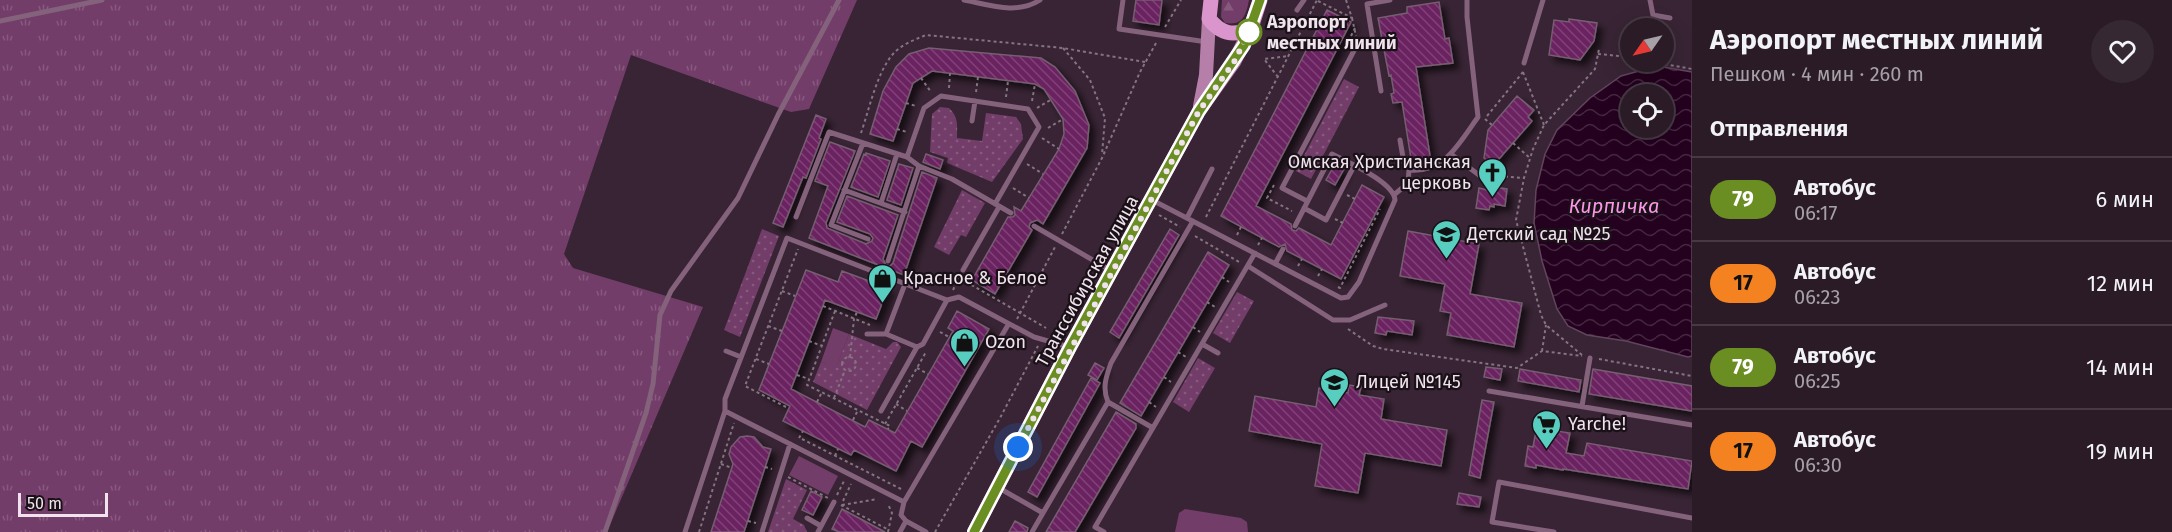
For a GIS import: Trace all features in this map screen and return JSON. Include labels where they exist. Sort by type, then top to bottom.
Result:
[{"type":"main road","points":[[1199,111],[1206,75],[1211,0]]},
{"type":"main road","points":[[1199,111],[1234,62],[1251,28],[1260,0]]},
{"type":"main road","points":[[1209,19],[1217,28],[1228,34],[1240,33],[1251,28]]},
{"type":"main road","name":"Транссибирская улица","points":[[974,532],[1070,347],[1199,111]]},
{"type":"lane","points":[[0,21],[102,0]]},
{"type":"lane","points":[[605,532],[646,413],[653,384],[660,315],[671,291],[738,198],[778,115],[839,0]]},
{"type":"lane","points":[[964,0],[1008,9],[1031,6],[1041,0]]},
{"type":"lane","points":[[1123,0],[1119,29],[1208,42]]},
{"type":"lane","points":[[1297,10],[1304,0]]},
{"type":"lane","points":[[1381,91],[1367,4],[1390,0]]},
{"type":"lane","points":[[1409,170],[1419,172],[1441,164],[1478,117],[1467,0]]},
{"type":"lane","points":[[1524,63],[1543,0]]},
{"type":"lane","points":[[1650,0],[1653,15],[1670,18]]},
{"type":"lane","points":[[1308,201],[1282,188],[1358,43]]},
{"type":"lane","points":[[907,157],[924,108],[941,96],[976,98],[1028,109],[1039,128],[963,270]]},
{"type":"lane","points":[[972,121],[976,98]]},
{"type":"lane","points":[[796,217],[829,132],[862,140],[907,157],[919,166],[952,179],[1011,213]]},
{"type":"lane","points":[[862,140],[831,225],[868,239]]},
{"type":"lane","points":[[1395,194],[1408,183],[1409,170],[1404,163],[1400,140]]},
{"type":"lane","points":[[881,203],[897,154]]},
{"type":"lane","points":[[1152,200],[1341,298],[1348,297],[1359,282],[1395,200],[1395,194],[1384,184],[1332,154],[1295,226]]},
{"type":"lane","points":[[1451,154],[1479,175]]},
{"type":"lane","points":[[888,261],[919,166]]},
{"type":"lane","points":[[1304,208],[1326,220],[1354,166]]},
{"type":"lane","points":[[1153,429],[1108,402],[1104,394],[1105,382],[1111,363],[1187,231],[1212,169]]},
{"type":"lane","points":[[844,190],[905,212]]},
{"type":"lane","points":[[1034,226],[1112,272]]},
{"type":"lane","points":[[685,532],[725,411],[725,399],[787,238],[947,300],[959,297],[1034,337],[1070,347]]},
{"type":"lane","points":[[1275,264],[1283,249]]},
{"type":"lane","points":[[1104,532],[1095,527],[1255,253]]},
{"type":"lane","points":[[1248,266],[1333,320],[1346,321],[1385,305]]},
{"type":"lane","points":[[886,334],[905,284]]},
{"type":"lane","points":[[881,411],[917,347],[924,344],[947,300]]},
{"type":"lane","points":[[926,532],[906,521],[901,509],[1011,326]]},
{"type":"lane","points":[[867,334],[886,334],[917,347]]},
{"type":"lane","points":[[1202,344],[1218,353]]},
{"type":"lane","points":[[726,351],[741,357]]},
{"type":"lane","points":[[1582,406],[1590,358]]},
{"type":"lane","points":[[1489,391],[1692,425]]},
{"type":"lane","points":[[1032,532],[1108,402]]},
{"type":"lane","points":[[725,411],[904,502]]},
{"type":"lane","points":[[762,532],[790,444]]},
{"type":"lane","points":[[1554,532],[1492,522],[1499,482],[1692,518]]},
{"type":"lane","points":[[998,487],[1043,513]]},
{"type":"lane","points":[[807,518],[820,529],[834,502]]},
{"type":"lane","points":[[900,532],[906,521]]},
{"type":"path","points":[[1011,326],[1059,241],[1101,158],[1145,62],[1181,0]]},
{"type":"path","points":[[1202,225],[1318,0],[1352,18]]},
{"type":"path","points":[[1346,0],[1358,43]]},
{"type":"path","points":[[1346,32],[1352,34]]},
{"type":"path","points":[[862,140],[885,65],[894,52],[907,43],[926,35],[1064,48],[1145,62]]},
{"type":"path","points":[[1064,48],[1090,80],[1106,118],[1101,158]]},
{"type":"path","points":[[1333,320],[1373,346],[1383,349],[1517,368],[1542,351],[1584,356],[1546,325],[1541,315],[1516,220],[1524,178],[1544,125],[1595,69],[1599,49]]},
{"type":"path","points":[[1598,54],[1620,56]]},
{"type":"path","points":[[1259,56],[1278,77]]},
{"type":"path","points":[[1264,59],[1289,56]]},
{"type":"path","points":[[1674,66],[1692,69]]},
{"type":"path","points":[[1492,125],[1485,119],[1523,72],[1544,125]]},
{"type":"path","points":[[948,91],[950,73]]},
{"type":"path","points":[[976,98],[978,77]]},
{"type":"path","points":[[921,78],[932,95]]},
{"type":"path","points":[[1005,100],[1008,81]]},
{"type":"path","points":[[1032,103],[1035,84]]},
{"type":"path","points":[[1036,108],[1052,99]]},
{"type":"path","points":[[906,103],[911,105]]},
{"type":"path","points":[[1048,128],[1063,119]]},
{"type":"path","points":[[897,129],[902,130]]},
{"type":"path","points":[[1042,138],[1059,149]]},
{"type":"path","points":[[1513,143],[1530,158]]},
{"type":"path","points":[[1027,164],[1043,174]]},
{"type":"path","points":[[1479,175],[1524,178]]},
{"type":"path","points":[[1268,183],[1273,186]]},
{"type":"path","points":[[1013,188],[1029,198]]},
{"type":"path","points":[[1347,195],[1355,199]]},
{"type":"path","points":[[1340,288],[1381,208]]},
{"type":"path","points":[[1157,214],[1240,262]]},
{"type":"path","points":[[1335,219],[1343,223]]},
{"type":"path","points":[[1238,235],[1241,227]]},
{"type":"path","points":[[1258,245],[1262,238]]},
{"type":"path","points":[[786,407],[745,386],[800,243]]},
{"type":"path","points":[[1299,266],[1302,259]]},
{"type":"path","points":[[1318,276],[1322,269]]},
{"type":"path","points":[[947,300],[963,270]]},
{"type":"path","points":[[959,278],[1046,328]]},
{"type":"path","points":[[1222,278],[1229,282]]},
{"type":"path","points":[[782,291],[795,296]]},
{"type":"path","points":[[1207,302],[1215,307]]},
{"type":"path","points":[[823,306],[871,325]]},
{"type":"path","points":[[835,311],[807,385],[890,426],[888,429]]},
{"type":"path","points":[[849,357],[857,312]]},
{"type":"path","points":[[1542,351],[1546,325]]},
{"type":"path","points":[[768,326],[782,331]]},
{"type":"path","points":[[1193,327],[1200,332]]},
{"type":"path","points":[[938,331],[949,337]]},
{"type":"path","points":[[809,342],[822,346]]},
{"type":"path","points":[[934,532],[1000,418],[1038,344]]},
{"type":"path","points":[[885,424],[927,349]]},
{"type":"path","points":[[1178,352],[1185,357]]},
{"type":"path","points":[[834,398],[845,370],[843,360],[849,357],[856,360],[852,370],[845,370]]},
{"type":"path","points":[[1590,358],[1692,376]]},
{"type":"path","points":[[756,359],[770,364]]},
{"type":"path","points":[[917,368],[928,374]]},
{"type":"path","points":[[796,375],[809,379]]},
{"type":"path","points":[[1164,377],[1171,382]]},
{"type":"path","points":[[817,402],[822,392]]},
{"type":"path","points":[[1149,402],[1156,407]]},
{"type":"path","points":[[896,404],[907,411]]},
{"type":"path","points":[[853,420],[858,410]]},
{"type":"path","points":[[699,532],[734,422]]},
{"type":"path","points":[[799,438],[803,431]]},
{"type":"path","points":[[835,456],[838,449]]},
{"type":"path","points":[[721,464],[732,468]]},
{"type":"path","points":[[765,467],[781,473],[834,502],[888,531],[892,513],[883,498],[840,505]]},
{"type":"path","points":[[834,502],[849,474]]},
{"type":"path","points":[[840,505],[852,482]]},
{"type":"path","points":[[747,521],[756,524]]},
{"type":"green space","points":[[0,0],[857,0],[809,109],[791,112],[631,55],[564,254],[573,268],[703,307],[607,532],[0,532]]},
{"type":"green space","points":[[1222,0],[1249,0],[1247,10],[1240,21],[1225,23],[1221,17]]},
{"type":"green space","points":[[1344,79],[1359,87],[1311,179],[1296,171]]},
{"type":"green space","points":[[940,107],[949,108],[954,115],[957,122],[957,138],[982,141],[986,113],[1016,117],[1021,124],[1023,139],[992,182],[947,163],[948,158],[930,152],[932,114]]},
{"type":"green space","points":[[962,190],[985,203],[966,237],[961,235],[949,255],[934,247]]},
{"type":"green space","points":[[762,229],[779,236],[740,337],[724,330]]},
{"type":"green space","points":[[1237,292],[1254,301],[1230,343],[1213,333]]},
{"type":"green space","points":[[833,328],[849,334],[836,368],[821,362]]},
{"type":"green space","points":[[849,334],[886,349],[893,342],[897,342],[901,347],[867,410],[813,382],[821,362],[836,367]]},
{"type":"green space","points":[[1198,358],[1215,368],[1189,412],[1173,402]]},
{"type":"green space","points":[[799,456],[838,476],[828,495],[789,475]]},
{"type":"green space","points":[[786,479],[807,490],[793,519],[804,525],[807,532],[768,532]]},
{"type":"green space","points":[[1185,509],[1241,518],[1247,522],[1248,532],[1175,532],[1179,513]]},
{"type":"water","name":"Кирпичка","points":[[1674,69],[1692,72],[1692,356],[1587,335],[1568,326],[1557,309],[1542,261],[1534,223],[1536,190],[1545,154],[1557,130],[1590,98],[1621,76],[1635,72],[1674,72]]},
{"type":"building","points":[[1136,0],[1162,0],[1159,25],[1133,21]]},
{"type":"building","points":[[1439,2],[1445,39],[1449,38],[1453,63],[1416,67],[1431,162],[1412,165],[1402,102],[1393,103],[1391,75],[1389,76],[1378,18],[1407,13],[1407,7]]},
{"type":"building","points":[[1327,10],[1351,22],[1256,206],[1291,224],[1292,230],[1296,231],[1299,228],[1331,245],[1362,185],[1384,197],[1341,279],[1287,251],[1285,244],[1279,247],[1221,216]]},
{"type":"building","points":[[1569,19],[1597,23],[1594,41],[1580,60],[1549,55],[1554,20],[1569,22]]},
{"type":"building","points":[[929,48],[1041,58],[1055,67],[1075,91],[1089,125],[1087,148],[1043,224],[1037,220],[1030,223],[1029,227],[1032,230],[995,294],[972,280],[1008,217],[1015,215],[1014,207],[1021,211],[1059,149],[1064,134],[1063,119],[1044,89],[1035,84],[932,71],[913,83],[893,141],[870,134],[883,91],[896,67],[909,54]]},
{"type":"building","points":[[1517,96],[1534,110],[1528,117],[1532,121],[1493,166],[1484,158],[1488,130]]},
{"type":"building","points":[[816,115],[826,119],[819,138],[821,139],[783,227],[773,223]]},
{"type":"building","points":[[830,142],[855,151],[826,223],[827,228],[866,244],[872,241],[870,234],[837,222],[847,196],[898,215],[883,259],[886,265],[890,266],[893,263],[922,172],[937,178],[904,275],[809,238],[828,186],[815,181]]},
{"type":"building","points":[[866,153],[890,161],[878,197],[851,187]]},
{"type":"building","points":[[926,154],[943,160],[940,169],[923,162]]},
{"type":"building","points":[[899,164],[913,168],[901,205],[887,200]]},
{"type":"building","points":[[1335,164],[1344,169],[1335,185],[1326,180]]},
{"type":"building","name":"Омская Христианская церковь","points":[[1487,186],[1507,189],[1505,206],[1494,204],[1494,207],[1490,206],[1489,210],[1476,208],[1479,188],[1487,190]]},
{"type":"building","points":[[1170,229],[1179,235],[1119,338],[1110,332]]},
{"type":"building","points":[[1408,231],[1479,244],[1470,294],[1522,303],[1514,347],[1447,335],[1451,313],[1440,311],[1445,284],[1400,276]]},
{"type":"building","points":[[1208,252],[1229,265],[1141,416],[1120,403]]},
{"type":"building","points":[[806,270],[838,282],[842,271],[888,288],[876,319],[825,300],[791,389],[865,427],[869,420],[895,433],[953,331],[948,328],[957,311],[989,329],[922,447],[911,441],[896,471],[854,450],[851,455],[783,421],[790,406],[759,390]]},
{"type":"building","points":[[1378,317],[1414,321],[1412,335],[1387,331],[1386,335],[1375,333]]},
{"type":"building","points":[[1095,363],[1104,368],[1097,380],[1088,375]]},
{"type":"building","points":[[1486,367],[1502,369],[1500,380],[1484,377]]},
{"type":"building","points":[[1520,369],[1581,380],[1579,392],[1518,381]]},
{"type":"building","points":[[1593,369],[1692,386],[1692,411],[1589,394]]},
{"type":"building","points":[[1091,378],[1100,383],[1037,497],[1028,492]]},
{"type":"building","points":[[1349,385],[1361,387],[1359,395],[1384,399],[1381,419],[1447,430],[1441,466],[1365,453],[1358,493],[1315,486],[1322,444],[1249,431],[1255,396],[1316,407],[1319,388],[1348,393]]},
{"type":"building","points":[[1482,400],[1494,402],[1480,478],[1469,475]]},
{"type":"building","points":[[1116,412],[1136,424],[1136,428],[1075,532],[1046,532]]},
{"type":"building","points":[[1536,431],[1557,435],[1557,431],[1570,433],[1566,453],[1584,456],[1587,443],[1692,461],[1688,489],[1536,465],[1536,468],[1525,466],[1528,446],[1533,447]]},
{"type":"building","points":[[740,437],[754,437],[763,447],[771,449],[744,532],[711,532],[733,464],[729,454],[731,447]]},
{"type":"building","points":[[811,491],[822,497],[813,515],[802,510]]},
{"type":"building","points":[[1459,493],[1481,497],[1479,507],[1457,504]]},
{"type":"building","points":[[842,509],[885,532],[839,532],[832,529]]},
{"type":"building","points":[[1015,521],[1028,528],[1027,532],[1009,532]]},
{"type":"bus line","name":"79","points":[[974,532],[1070,347],[1199,111],[1244,45],[1260,0]]},
{"type":"place","name":"Аэропорт местных линий","points":[[1249,32]]},
{"type":"place","name":"Омская Христианская церковь","points":[[1492,198]]},
{"type":"place","name":"Детский сад №25","points":[[1446,260]]},
{"type":"place","name":"Красное & Белое","points":[[882,304]]},
{"type":"place","name":"Ozon","points":[[964,368]]},
{"type":"place","name":"Лицей №145","points":[[1335,408]]},
{"type":"place","name":"Yarche!","points":[[1547,450]]},
{"type":"route","points":[[1018,447],[1199,111],[1234,62],[1249,32]]}]
